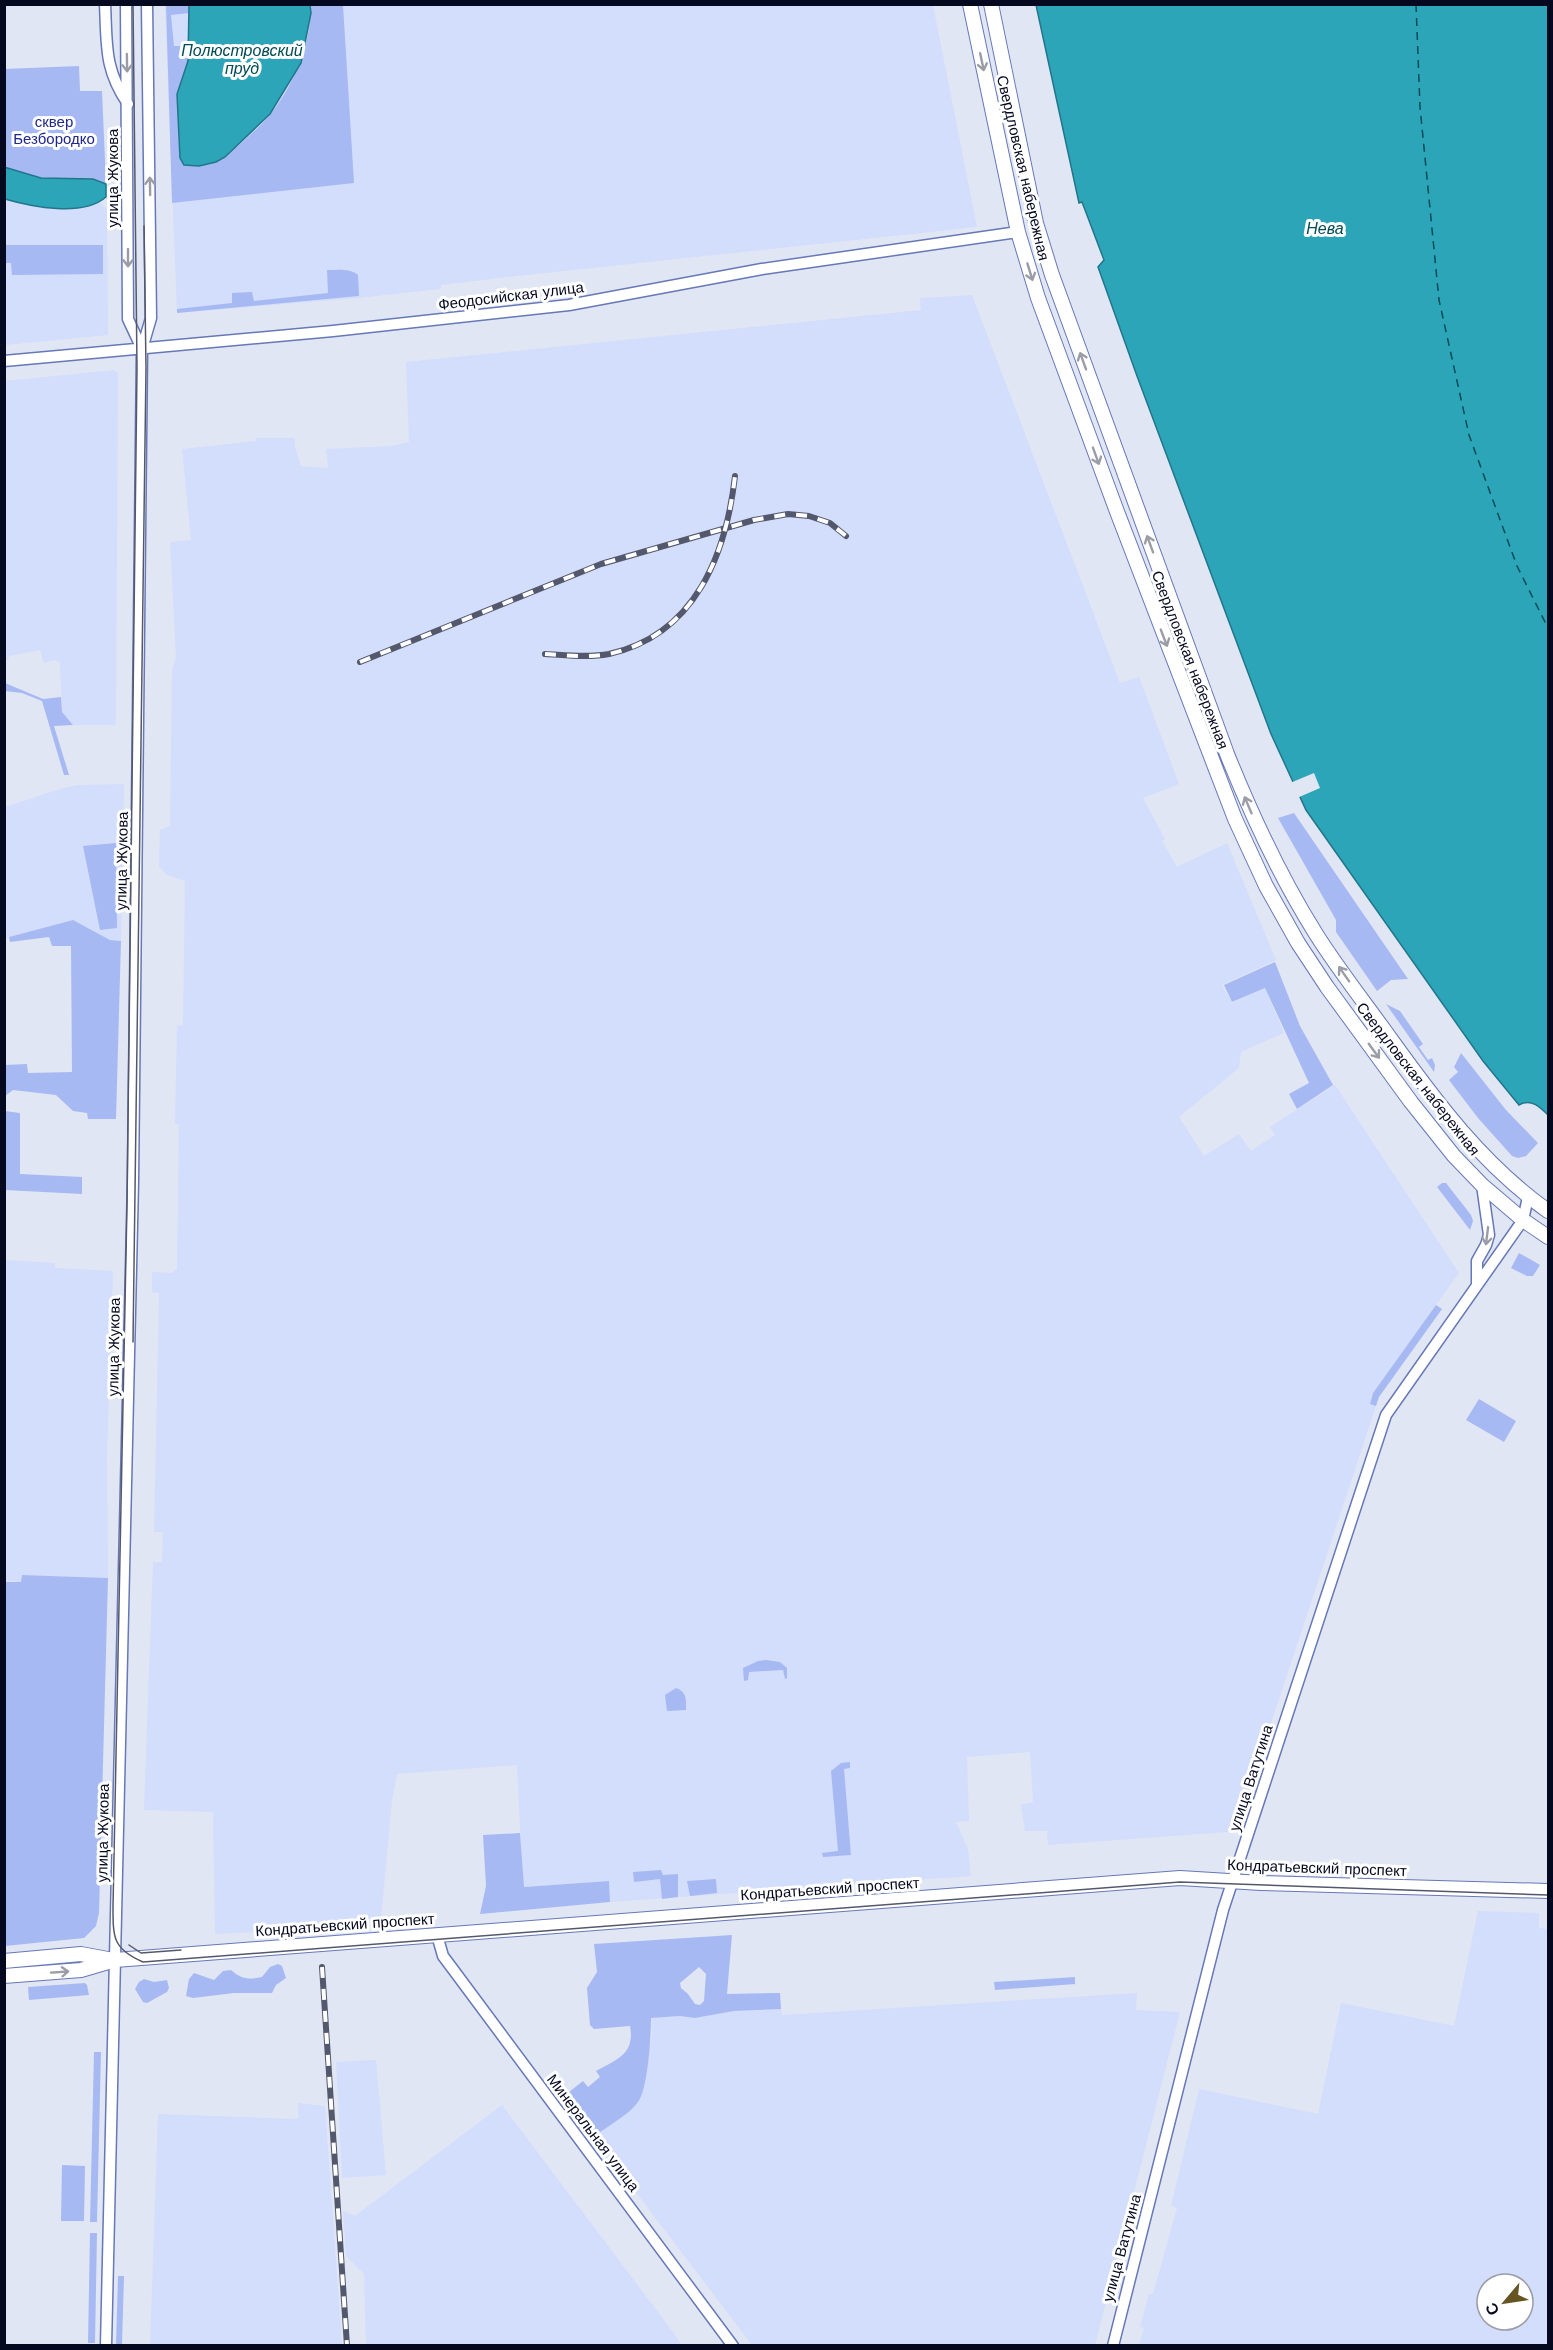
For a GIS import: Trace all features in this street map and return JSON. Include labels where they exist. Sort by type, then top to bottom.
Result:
[{"type":"main road","name":"Свердловская набережная","points":[[970,4],[1018,232],[1038,298],[1234,819],[1266,886],[1298,943],[1327,987],[1411,1102],[1454,1156],[1482,1185],[1523,1220],[1548,1237]]},
{"type":"main road","name":"Свердловская набережная","points":[[991,4],[1036,223],[1052,275],[1249,809],[1283,879],[1316,934],[1421,1082],[1500,1173],[1548,1211]]},
{"type":"main road","name":"Кондратьевский проспект","points":[[4,1976],[81,1970],[115,1960],[1180,1878],[1233,1882],[1548,1892]]},
{"type":"main road","name":"Кондратьевский проспект","points":[[4,1962],[81,1954],[115,1960]]},
{"type":"street","points":[[105,4],[108,63],[117,88],[128,105]]},
{"type":"street","name":"улица Жукова","points":[[126,4],[128,319],[142,348]]},
{"type":"street","name":"улица Жукова","points":[[106,2346],[132,1204],[142,348],[152,318],[147,4]]},
{"type":"street","name":"Феодосийская улица","points":[[4,361],[333,331],[569,305],[762,269],[1018,232]]},
{"type":"street","name":"улица Ватутина","points":[[1477,1284],[1477,1261],[1489,1235],[1482,1185]]},
{"type":"street","name":"улица Ватутина","points":[[1113,2346],[1223,1910],[1386,1415],[1523,1220],[1528,1197]]},
{"type":"street","name":"Минеральная улица","points":[[437,1935],[443,1956],[733,2346]]},
{"type":"shaded area","points":[[165,5],[933,5],[977,227],[508,277],[441,285],[441,289],[358,298],[177,313]]},
{"type":"shaded area","points":[[4,199],[24,205],[79,209],[99,202],[107,209],[108,335],[5,345]]},
{"type":"shaded area","points":[[972,295],[1120,683],[1139,677],[1179,784],[1143,798],[1165,839],[1162,841],[1177,867],[1227,843],[1276,960],[1222,985],[1232,1003],[1265,988],[1284,1033],[1241,1052],[1239,1068],[1179,1117],[1204,1156],[1239,1134],[1251,1151],[1275,1135],[1270,1127],[1335,1085],[1459,1273],[1373,1393],[1370,1403],[1376,1406],[1251,1784],[1244,1782],[1228,1832],[1048,1845],[1047,1831],[1025,1831],[1021,1805],[1033,1802],[1030,1752],[967,1757],[969,1821],[956,1822],[968,1849],[971,1876],[610,1902],[609,1881],[523,1887],[517,1765],[397,1774],[392,1801],[381,1918],[301,1925],[300,1930],[215,1934],[213,1812],[144,1810],[153,1562],[162,1562],[163,1532],[154,1532],[159,1293],[152,1292],[152,1272],[173,1273],[177,1270],[179,1124],[175,1124],[177,1026],[183,1025],[185,881],[167,875],[159,866],[160,830],[170,826],[172,670],[176,657],[170,542],[191,540],[182,449],[256,441],[256,438],[295,438],[295,447],[301,466],[328,468],[326,449],[391,446],[409,442],[406,362],[921,310],[920,298]]},
{"type":"shaded area","points":[[114,370],[118,373],[116,717],[115,725],[73,725],[62,712],[60,662],[54,660],[44,663],[40,650],[9,656],[8,660],[5,660],[4,381]]},
{"type":"shaded area","points":[[124,784],[121,941],[110,940],[73,920],[5,938],[5,807],[63,788],[79,785]]},
{"type":"shaded area","points":[[5,1260],[55,1263],[55,1268],[113,1271],[107,1455],[108,1578],[22,1575],[21,1582],[5,1581]]},
{"type":"shaded area","points":[[1478,1911],[1539,1913],[1539,1928],[1548,1929],[1548,2345],[1139,2345],[1144,2328],[1140,2327],[1149,2294],[1153,2294],[1177,2208],[1171,2206],[1199,2089],[1318,2114],[1341,2003],[1454,2026]]},
{"type":"shaded area","points":[[1137,1993],[1136,2010],[1180,2012],[1095,2345],[752,2345],[594,2137],[638,2102],[642,2093],[652,2034],[651,2018],[680,2016],[695,2018],[734,2011],[781,2009],[782,2015]]},
{"type":"shaded area","points":[[376,2060],[386,2175],[342,2178],[336,2062]]},
{"type":"shaded area","points":[[298,2103],[325,2106],[342,2345],[150,2345],[158,2114],[298,2119]]},
{"type":"shaded area","points":[[502,2105],[681,2345],[366,2345],[364,2274],[346,2256],[343,2211],[355,2216]]},
{"type":"green space","points":[[166,5],[189,5],[189,13],[171,15],[174,46],[188,46],[188,61],[177,94],[225,157],[264,122],[286,92],[304,48],[310,19],[310,5],[343,5],[354,183],[172,203]]},
{"type":"green space","name":"сквер Безбородко","points":[[79,66],[80,91],[102,91],[106,184],[93,179],[41,178],[5,167],[4,69]]},
{"type":"green space","points":[[5,245],[103,245],[103,274],[12,275],[11,263],[5,263]]},
{"type":"green space","points":[[327,270],[348,270],[358,275],[359,296],[177,313],[177,309],[232,303],[232,293],[252,292],[254,301],[328,293]]},
{"type":"green space","points":[[5,683],[43,699],[61,697],[62,712],[73,725],[54,726],[69,775],[64,775],[42,701],[22,693],[5,691]]},
{"type":"green space","points":[[1294,813],[1408,979],[1391,980],[1377,991],[1336,932],[1336,920],[1278,818]]},
{"type":"green space","points":[[116,843],[117,928],[100,930],[83,846]]},
{"type":"green space","points":[[73,920],[110,940],[121,941],[116,1119],[88,1119],[87,1113],[73,1111],[56,1095],[13,1090],[5,1096],[5,1065],[27,1064],[28,1073],[72,1072],[71,946],[52,946],[49,937],[10,942],[9,937]]},
{"type":"green space","points":[[1275,962],[1300,1026],[1333,1085],[1297,1109],[1289,1094],[1309,1083],[1265,988],[1232,1002],[1224,985]]},
{"type":"green space","points":[[1386,1004],[1400,1011],[1423,1044],[1419,1047],[1428,1060],[1432,1058],[1435,1065],[1434,1072]]},
{"type":"green space","points":[[1461,1053],[1506,1110],[1538,1143],[1526,1156],[1518,1158],[1512,1156],[1478,1118],[1449,1080],[1458,1072],[1454,1067]]},
{"type":"green space","points":[[5,1111],[20,1113],[20,1174],[82,1177],[82,1194],[5,1190]]},
{"type":"green space","points":[[1446,1183],[1471,1215],[1473,1221],[1470,1230],[1437,1187]]},
{"type":"green space","points":[[1519,1253],[1540,1265],[1533,1276],[1527,1276],[1511,1268]]},
{"type":"green space","points":[[1436,1305],[1442,1309],[1379,1397],[1376,1406],[1370,1404],[1373,1393]]},
{"type":"green space","points":[[1479,1399],[1516,1421],[1504,1442],[1466,1420]]},
{"type":"green space","points":[[22,1575],[108,1578],[99,1913],[96,1926],[84,1938],[5,1946],[4,1582],[21,1582]]},
{"type":"green space","points":[[766,1660],[780,1662],[787,1668],[787,1678],[785,1679],[783,1670],[749,1672],[748,1680],[744,1681],[743,1668]]},
{"type":"green space","points":[[676,1688],[684,1694],[686,1710],[667,1711],[665,1695]]},
{"type":"green space","points":[[850,1762],[850,1768],[844,1769],[851,1855],[823,1857],[822,1853],[838,1851],[831,1771],[841,1763]]},
{"type":"green space","points":[[520,1833],[524,1887],[609,1881],[610,1902],[480,1914],[486,1886],[483,1835]]},
{"type":"green space","points":[[661,1870],[663,1875],[678,1874],[678,1897],[662,1899],[660,1879],[634,1882],[633,1872]]},
{"type":"green space","points":[[716,1879],[717,1893],[690,1896],[687,1881]]},
{"type":"green space","points":[[732,1935],[727,1994],[780,1993],[781,2009],[734,2011],[695,2018],[680,2016],[651,2018],[648,2062],[644,2086],[638,2102],[594,2137],[564,2096],[583,2081],[588,2087],[600,2077],[596,2071],[623,2054],[630,2043],[631,2035],[630,2026],[594,2029],[590,2025],[587,1988],[597,1972],[594,1944]],"holes":[[[699,1967],[706,1974],[704,2001],[700,2005],[695,2004],[681,1988],[680,1983]]]},
{"type":"green space","points":[[278,1964],[282,1966],[286,1978],[276,1985],[272,1993],[234,1993],[193,1998],[186,1996],[189,1979],[194,1973],[214,1980],[223,1971],[231,1970],[242,1977],[253,1978],[262,1977],[270,1967]]},
{"type":"green space","points":[[1075,1977],[1075,1984],[995,1990],[994,1982]]},
{"type":"green space","points":[[144,1979],[154,1982],[167,1980],[169,1988],[167,1992],[147,2003],[143,2002],[135,1989]]},
{"type":"green space","points":[[85,1983],[89,1995],[29,2000],[28,1987]]},
{"type":"green space","points":[[94,2052],[101,2052],[97,2222],[90,2222]]},
{"type":"green space","points":[[62,2165],[85,2166],[84,2221],[61,2221]]},
{"type":"green space","points":[[90,2233],[97,2233],[95,2343],[88,2343]]},
{"type":"green space","points":[[118,2276],[124,2276],[122,2345],[116,2345]]},
{"type":"water","name":"Полюстровский пруд","points":[[189,5],[310,5],[311,13],[301,63],[270,114],[225,157],[199,166],[184,165],[180,158],[177,94],[188,61]]},
{"type":"water","name":"Нева","points":[[1036,5],[1548,5],[1548,1115],[1531,1103],[1519,1105],[1483,1061],[1306,810],[1271,734],[1098,267],[1104,260],[1082,202],[1079,203]]},
{"type":"water","points":[[4,167],[41,178],[93,179],[106,184],[106,197],[96,203],[71,209],[29,205],[5,199]]},
{"type":"pier","points":[[1314,773],[1320,788],[1297,798],[1290,783]]},
{"type":"ferry route","points":[[1416,4],[1420,107],[1439,300],[1469,435],[1517,566],[1548,628]]},
{"type":"tram line","points":[[133,4],[137,368],[127,1204],[113,1907],[113,1927],[120,1947],[143,1962],[1180,1882],[1548,1895]]},
{"type":"tram line","points":[[133,1342],[146,368],[144,226]]},
{"type":"tram line","points":[[129,1945],[141,1953],[181,1950]]},
{"type":"railway","points":[[545,654],[585,656],[609,654],[639,644],[664,629],[684,610],[701,588],[714,562],[731,506],[735,476]]},
{"type":"railway","points":[[360,662],[601,564],[754,520],[788,514],[809,516],[830,523],[846,536]]},
{"type":"railway","points":[[322,1967],[347,2346]]}]
